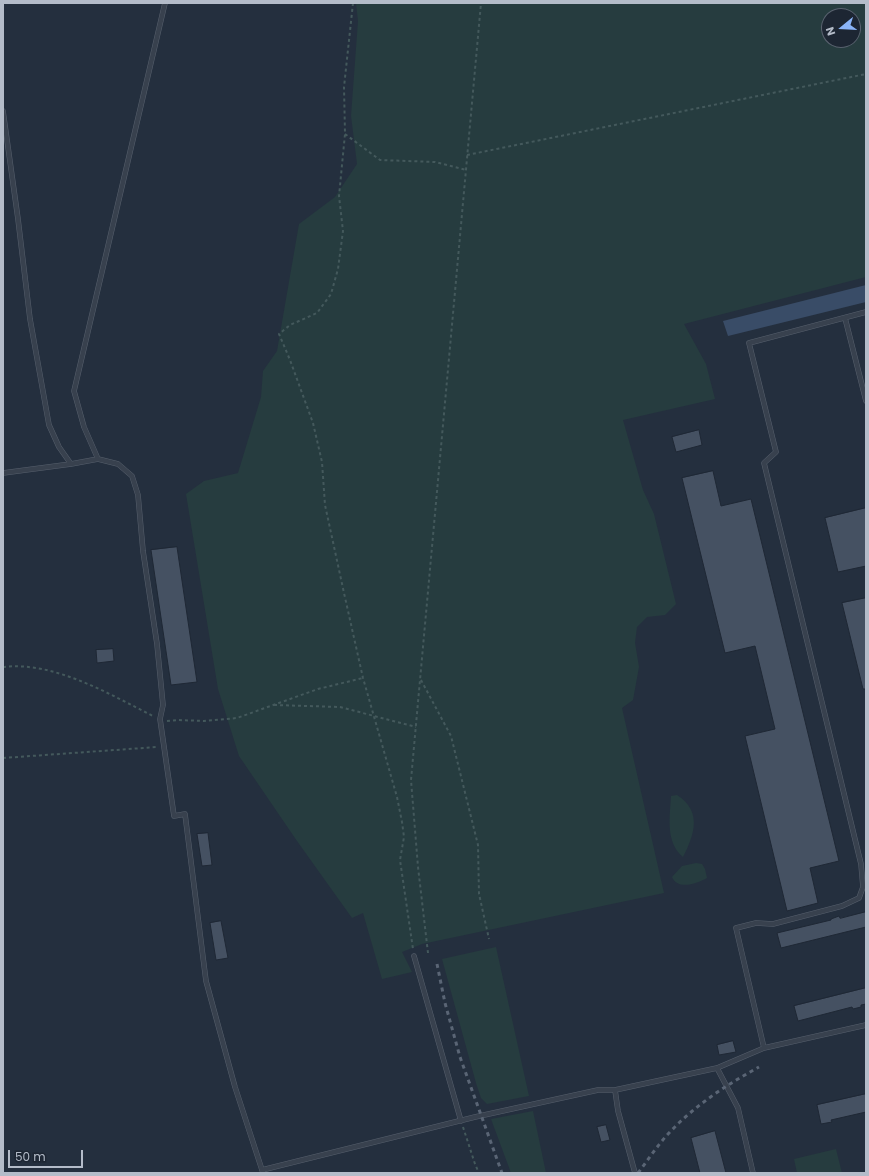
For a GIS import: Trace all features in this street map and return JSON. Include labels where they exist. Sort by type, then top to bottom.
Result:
[{"type":"lane","points":[[98,459],[84,427],[74,391],[165,3]]},
{"type":"lane","points":[[3,111],[30,320],[49,426],[59,447],[71,464]]},
{"type":"lane","points":[[764,1048],[736,928],[756,923],[773,924],[842,906],[859,898],[863,887],[864,864],[764,463],[776,452],[749,343],[866,312]]},
{"type":"lane","points":[[845,318],[866,401]]},
{"type":"lane","points":[[3,473],[98,459],[118,464],[132,476],[138,495],[143,551],[157,644],[163,705],[160,720],[174,816],[184,814],[206,981],[236,1087],[263,1171],[461,1121],[598,1090],[615,1090],[717,1068],[764,1048],[866,1025]]},
{"type":"lane","points":[[414,956],[461,1121]]},
{"type":"lane","points":[[717,1068],[738,1108],[753,1173]]},
{"type":"lane","points":[[615,1090],[618,1111],[635,1173]]},
{"type":"path","points":[[353,3],[344,87],[345,134],[338,196],[343,231],[338,269],[331,294],[318,314],[290,325],[279,334],[290,360],[318,443],[322,462],[325,505],[363,678],[375,717],[402,822],[404,837],[400,860],[414,956]]},
{"type":"path","points":[[428,953],[418,867],[411,780],[481,3]]},
{"type":"path","points":[[467,155],[866,74]]},
{"type":"path","points":[[345,134],[380,160],[435,162],[466,170]]},
{"type":"path","points":[[3,667],[30,667],[75,679],[160,720],[204,721],[231,719],[318,688],[363,678]]},
{"type":"path","points":[[421,680],[451,736],[478,845],[479,894],[489,938]]},
{"type":"path","points":[[273,705],[340,707],[416,727]]},
{"type":"path","points":[[3,758],[164,746]]},
{"type":"path","points":[[461,1121],[479,1173]]},
{"type":"green space","points":[[356,3],[866,3],[866,277],[684,324],[706,364],[715,399],[623,420],[643,490],[654,514],[676,604],[665,615],[647,617],[637,627],[635,643],[639,667],[633,700],[622,708],[664,893],[422,944],[402,952],[412,972],[382,979],[363,913],[352,918],[239,756],[218,689],[186,494],[204,481],[238,473],[261,397],[263,371],[277,351],[299,224],[335,197],[357,164],[351,116],[358,21]]},
{"type":"green space","points":[[677,795],[685,801],[690,808],[694,823],[691,840],[683,857],[673,844],[670,828],[671,796]]},
{"type":"green space","points":[[696,863],[702,864],[707,878],[694,884],[683,885],[679,884],[672,877],[682,866]]},
{"type":"green space","points":[[496,947],[529,1096],[487,1104],[481,1098],[476,1083],[442,959]]},
{"type":"green space","points":[[533,1111],[546,1173],[511,1173],[491,1119]]},
{"type":"green space","points":[[836,1149],[842,1173],[797,1173],[794,1159]]},
{"type":"water","points":[[866,285],[866,302],[728,336],[723,321]]},
{"type":"building","points":[[699,430],[702,445],[676,452],[672,437]]},
{"type":"building","points":[[713,471],[721,506],[751,499],[839,861],[810,868],[818,903],[787,911],[745,736],[775,729],[755,646],[725,653],[682,478]]},
{"type":"building","points":[[866,508],[866,566],[838,572],[825,518]]},
{"type":"building","points":[[177,547],[197,682],[171,685],[151,550]]},
{"type":"building","points":[[866,598],[866,689],[863,689],[842,603]]},
{"type":"building","points":[[113,649],[114,661],[97,663],[96,650]]},
{"type":"building","points":[[208,833],[212,865],[202,866],[197,834]]},
{"type":"building","points":[[866,912],[866,927],[781,948],[777,933],[831,920],[839,916],[840,918]]},
{"type":"building","points":[[221,921],[228,958],[216,960],[210,923]]},
{"type":"building","points":[[866,988],[866,1004],[861,1005],[861,1007],[853,1009],[852,1007],[798,1021],[794,1006]]},
{"type":"building","points":[[733,1041],[736,1052],[719,1055],[717,1045]]},
{"type":"building","points":[[866,1094],[866,1112],[831,1120],[832,1122],[821,1124],[817,1105]]},
{"type":"building","points":[[606,1125],[610,1140],[601,1142],[597,1127]]},
{"type":"building","points":[[715,1131],[726,1173],[700,1173],[691,1138]]},
{"type":"railway","points":[[437,964],[445,1003],[460,1057],[502,1173]]},
{"type":"railway","points":[[638,1173],[656,1148],[689,1114],[723,1089],[759,1067]]}]
